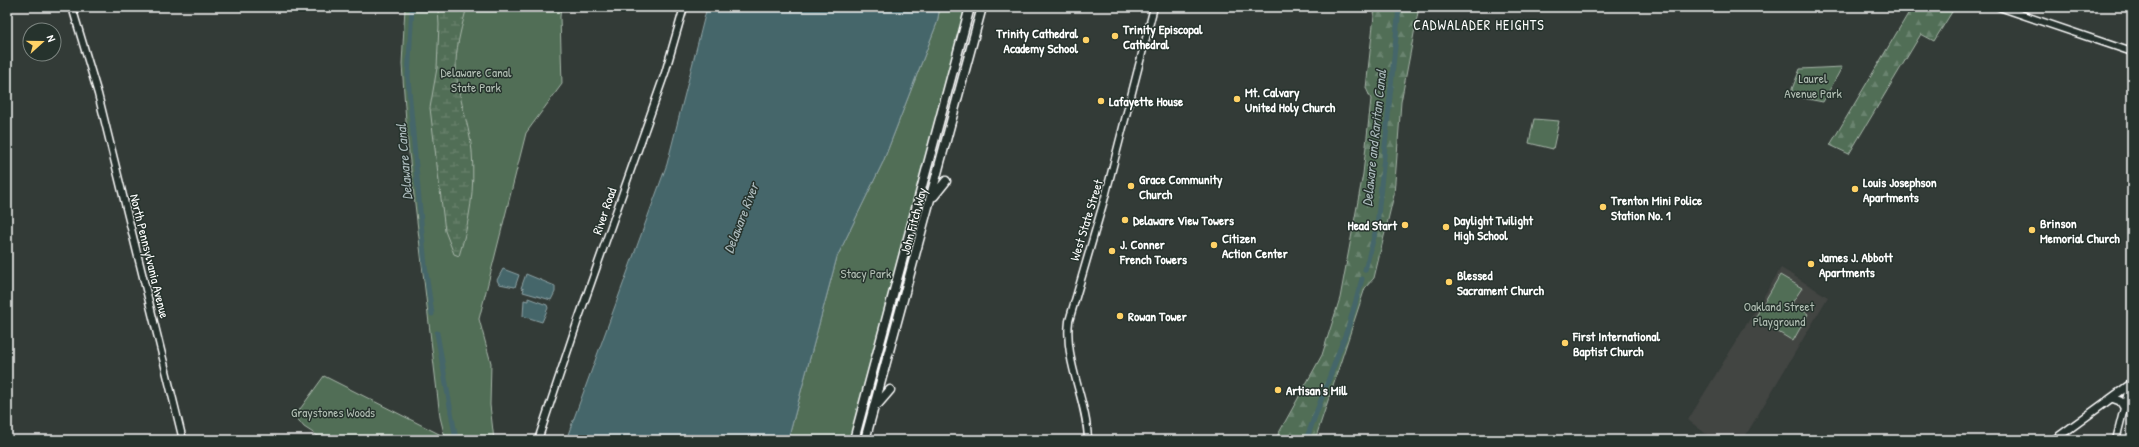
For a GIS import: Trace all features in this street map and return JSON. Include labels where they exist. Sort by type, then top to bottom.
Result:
[{"type":"highway","name":"John Fitch Way","points":[[854,440],[970,7]]},
{"type":"highway","name":"John Fitch Way","points":[[865,440],[982,7]]},
{"type":"highway","points":[[930,204],[939,188],[946,182]]},
{"type":"highway","points":[[874,409],[890,390]]},
{"type":"main road","name":"North Pennsylvania Avenue","points":[[72,7],[93,76],[183,440]]},
{"type":"main road","name":"River Road","points":[[538,440],[580,313],[665,73],[684,7]]},
{"type":"main road","name":"West State Street","points":[[1088,440],[1084,410],[1068,342],[1069,321],[1105,197],[1154,7]]},
{"type":"main road","points":[[1999,7],[2132,52]]},
{"type":"main road","points":[[2116,440],[2132,376]]},
{"type":"main road","points":[[2054,440],[2131,383]]},
{"type":"main road","points":[[2112,398],[2120,401],[2124,407]]},
{"type":"shaded area","points":[[1781,268],[1828,297],[1743,440],[1714,440],[1688,420]]},
{"type":"green space","name":"Delaware Canal State Park","points":[[405,7],[561,7],[562,84],[526,133],[479,319],[491,363],[490,405],[494,440],[324,440],[304,427],[295,416],[324,376],[445,437],[440,417],[407,136],[402,64]]},
{"type":"green space","points":[[438,7],[467,7],[457,48],[456,72],[472,151],[473,178],[469,217],[459,256],[454,254],[445,231],[430,108],[437,68],[439,25]]},
{"type":"green space","name":"Stacy Park","points":[[940,7],[970,7],[854,440],[788,440],[837,257],[883,162],[937,23]]},
{"type":"green space","points":[[1375,7],[1419,7],[1401,102],[1394,195],[1374,278],[1365,288],[1315,440],[1275,440],[1322,355],[1340,298],[1363,174],[1371,99],[1366,88]]},
{"type":"green space","points":[[1912,7],[1955,7],[1934,41],[1921,34],[1849,154],[1830,145]]},
{"type":"green space","name":"Laurel Avenue Park","points":[[1842,67],[1823,102],[1793,96],[1792,89],[1800,69]]},
{"type":"green space","points":[[1534,119],[1559,121],[1553,149],[1529,143]]},
{"type":"green space","name":"Oakland Street Playground","points":[[1780,275],[1802,288],[1792,303],[1808,314],[1793,341],[1755,318]]},
{"type":"water","name":"Delaware River","points":[[707,7],[940,7],[937,23],[883,162],[837,257],[788,440],[566,440],[667,164]]},
{"type":"water","points":[[503,269],[519,275],[515,287],[499,284],[497,280]]},
{"type":"water","points":[[526,274],[555,286],[555,292],[551,300],[523,292],[524,289],[521,288]]},
{"type":"water","points":[[528,298],[547,305],[548,308],[542,322],[523,316],[524,300],[528,301]]},
{"type":"waterway","name":"Delaware Canal","points":[[412,7],[408,78],[425,266],[432,314]]},
{"type":"waterway","name":"Delaware and Raritan Canal","points":[[1365,270],[1377,226],[1399,7]]},
{"type":"waterway","name":"Delaware and Raritan Canal","points":[[1306,440],[1349,325],[1362,279]]},
{"type":"waterway","name":"Delaware Canal","points":[[437,333],[456,440]]},
{"type":"place","name":"Trinity Episcopal Cathedral","points":[[1115,36]]},
{"type":"place","name":"Trinity Cathedral Academy School","points":[[1086,40]]},
{"type":"place","name":"Mt. Calvary United Holy Church","points":[[1237,99]]},
{"type":"place","name":"Lafayette House","points":[[1101,101]]},
{"type":"place","name":"Grace Community Church","points":[[1131,186]]},
{"type":"place","name":"Louis Josephson Apartments","points":[[1855,189]]},
{"type":"place","name":"Trenton Mini Police Station No. 1","points":[[1603,207]]},
{"type":"place","name":"Delaware View Towers","points":[[1125,220]]},
{"type":"place","name":"Head Start","points":[[1405,225]]},
{"type":"place","name":"Daylight Twilight High School","points":[[1446,227]]},
{"type":"place","name":"Brinson Memorial Church","points":[[2032,230]]},
{"type":"place","name":"Citizen Action Center","points":[[1214,245]]},
{"type":"place","name":"J. Conner French Towers","points":[[1112,251]]},
{"type":"place","name":"James J. Abbott Apartments","points":[[1811,264]]},
{"type":"place","name":"Blessed Sacrament Church","points":[[1449,282]]},
{"type":"place","name":"Rowan Tower","points":[[1120,316]]},
{"type":"place","name":"First International Baptist Church","points":[[1565,343]]},
{"type":"place","name":"Artisan's Mill","points":[[1278,390]]},
{"type":"district","name":"CADWALADER HEIGHTS","points":[[1479,25]]},
{"type":"park label","name":"Graystones Woods","points":[[333,412]]}]
